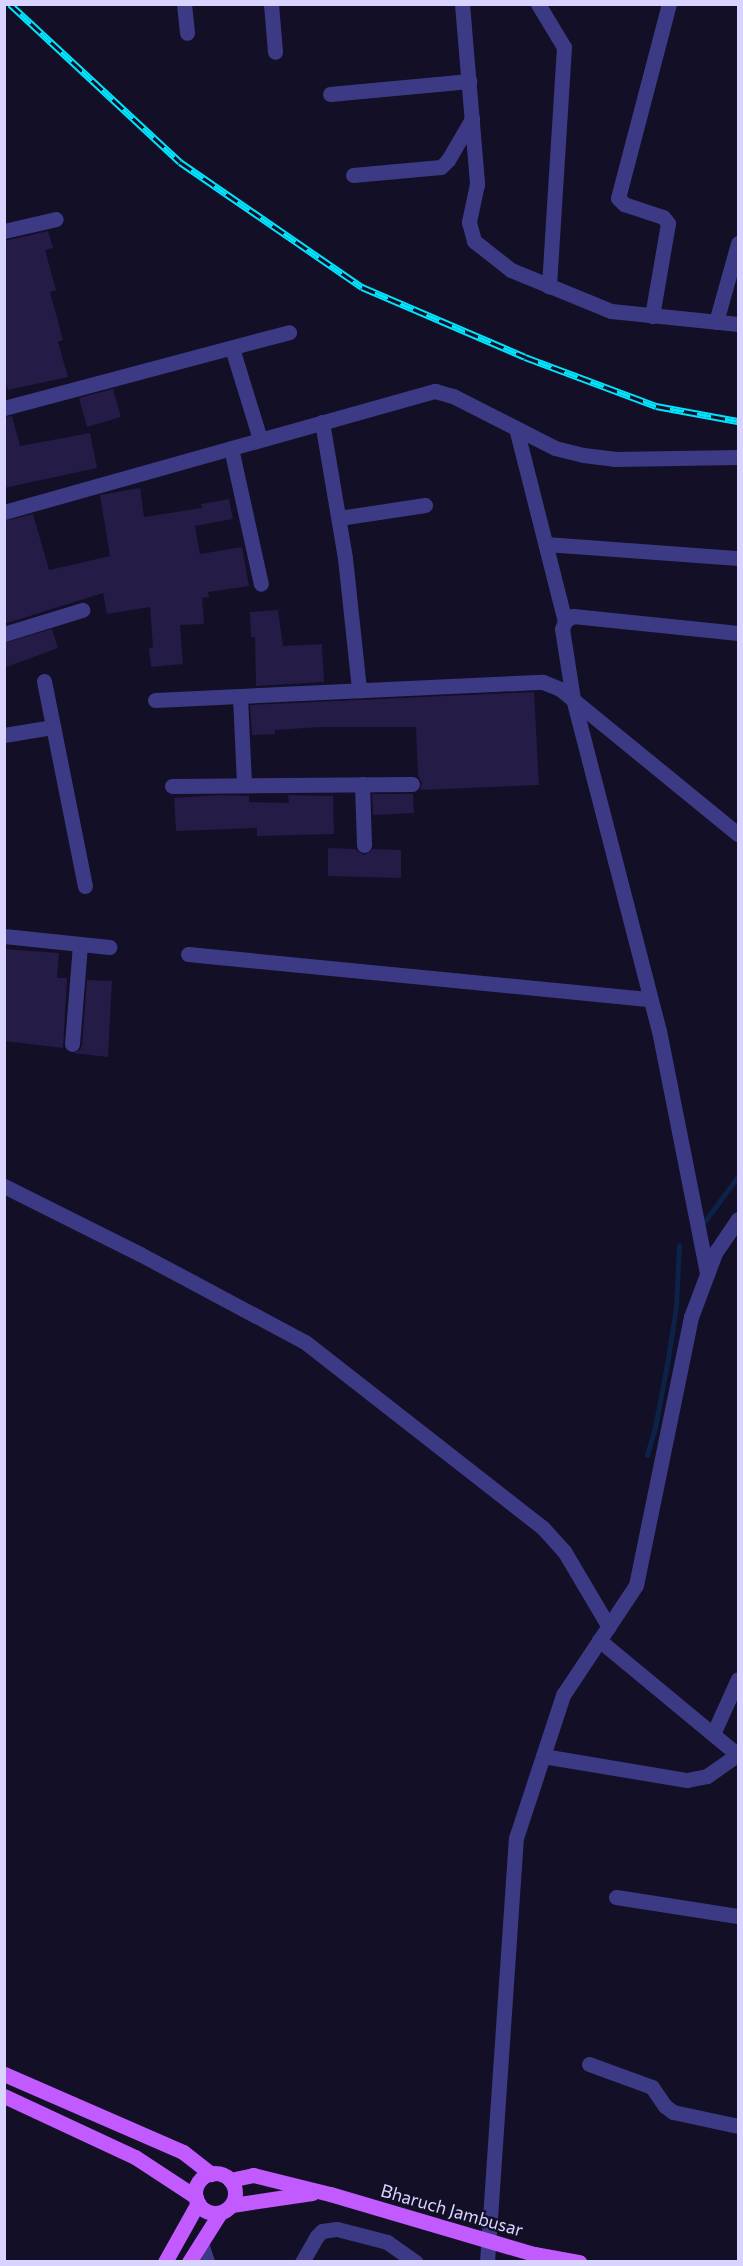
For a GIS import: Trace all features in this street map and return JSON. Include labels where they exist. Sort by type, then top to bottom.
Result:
[{"type":"main road","points":[[4,2074],[183,2152],[211,2174]]},
{"type":"main road","points":[[4,2096],[135,2157],[197,2200],[207,2212],[226,2209]]},
{"type":"main road","points":[[165,2262],[197,2200],[197,2185],[211,2174],[218,2173],[230,2180],[236,2192],[189,2262]]},
{"type":"main road","name":"Bharuch Jambusar","points":[[230,2180],[253,2175],[330,2194],[534,2254],[579,2262]]},
{"type":"main road","name":"Bharuch Jambusar","points":[[226,2209],[315,2192]]},
{"type":"street","points":[[184,4],[187,33]]},
{"type":"street","points":[[271,4],[275,52]]},
{"type":"street","points":[[462,4],[477,184],[469,222],[471,236],[478,247],[500,263],[549,287],[611,311],[738,324]]},
{"type":"street","points":[[538,4],[564,47],[549,287]]},
{"type":"street","points":[[652,316],[668,223],[663,217],[624,204],[618,198],[669,4]]},
{"type":"street","points":[[330,94],[469,81]]},
{"type":"street","points":[[353,175],[441,167],[448,160],[472,119]]},
{"type":"street","points":[[4,231],[56,219]]},
{"type":"street","points":[[716,322],[738,243]]},
{"type":"street","points":[[4,408],[289,333]]},
{"type":"street","points":[[232,348],[260,440]]},
{"type":"street","points":[[4,512],[435,391],[453,396],[555,448],[584,456],[614,459],[738,457]]},
{"type":"street","points":[[322,422],[339,518],[359,690]]},
{"type":"street","points":[[516,428],[565,621],[562,629],[573,699],[650,999],[707,1273]]},
{"type":"street","points":[[231,448],[261,584]]},
{"type":"street","points":[[339,518],[425,505]]},
{"type":"street","points":[[546,544],[738,558]]},
{"type":"street","points":[[4,634],[82,610]]},
{"type":"street","points":[[565,621],[573,616],[738,633]]},
{"type":"street","points":[[44,681],[85,886]]},
{"type":"street","points":[[155,699],[543,682],[560,688],[738,834]]},
{"type":"street","points":[[240,696],[244,785]]},
{"type":"street","points":[[4,735],[53,727]]},
{"type":"street","points":[[362,784],[364,844]]},
{"type":"street","points":[[172,786],[412,784]]},
{"type":"street","points":[[4,936],[109,947]]},
{"type":"street","points":[[72,1044],[80,944]]},
{"type":"street","points":[[188,954],[650,999]]},
{"type":"street","points":[[4,1186],[140,1254],[305,1342],[543,1528],[564,1551],[609,1627]]},
{"type":"street","points":[[487,2262],[516,1838],[563,1695],[636,1585],[691,1317],[715,1253],[738,1219]]},
{"type":"street","points":[[543,1756],[687,1780],[707,1776],[738,1754],[599,1640]]},
{"type":"street","points":[[713,1734],[738,1679]]},
{"type":"street","points":[[616,1897],[738,1916]]},
{"type":"street","points":[[589,2064],[652,2087],[665,2106],[673,2112],[738,2126]]},
{"type":"street","points":[[302,2262],[322,2231],[337,2229],[387,2242],[416,2262]]},
{"type":"street","points":[[201,2243],[207,2262]]},
{"type":"building","points":[[48,231],[53,248],[45,250],[56,290],[50,292],[63,340],[58,342],[68,377],[8,390],[4,376],[4,241]]},
{"type":"building","points":[[113,389],[121,417],[87,427],[79,398]]},
{"type":"building","points":[[12,416],[20,446],[90,433],[97,468],[4,488],[4,417]]},
{"type":"building","points":[[140,488],[144,517],[202,508],[201,504],[229,499],[233,519],[195,526],[200,554],[242,547],[249,586],[208,592],[209,597],[202,598],[204,624],[180,625],[183,664],[151,667],[149,648],[153,647],[150,607],[107,614],[103,593],[4,624],[4,521],[33,514],[49,570],[110,556],[100,495]]},
{"type":"building","points":[[278,610],[283,646],[322,644],[324,682],[256,686],[255,637],[251,637],[250,612]]},
{"type":"building","points":[[52,629],[58,648],[4,668],[4,643]]},
{"type":"building","points":[[534,692],[539,785],[420,790],[422,783],[418,776],[416,727],[321,727],[275,730],[275,734],[252,735],[250,705]]},
{"type":"building","points":[[372,794],[413,794],[414,813],[373,815]]},
{"type":"building","points":[[288,795],[333,796],[334,834],[257,836],[257,828],[176,831],[174,798],[249,796],[249,802],[289,803]]},
{"type":"building","points":[[328,848],[355,849],[364,855],[373,849],[401,850],[401,878],[328,876]]},
{"type":"building","points":[[4,949],[59,953],[57,978],[67,978],[63,1048],[4,1041]]},
{"type":"building","points":[[87,980],[112,981],[108,1057],[73,1053],[80,1050],[82,1045]]},
{"type":"waterway","points":[[705,1221],[738,1176]]},
{"type":"waterway","points":[[647,1455],[655,1427],[676,1307],[679,1245]]},
{"type":"railway","points":[[10,4],[180,162],[362,287],[525,357],[656,406],[738,421]]}]
